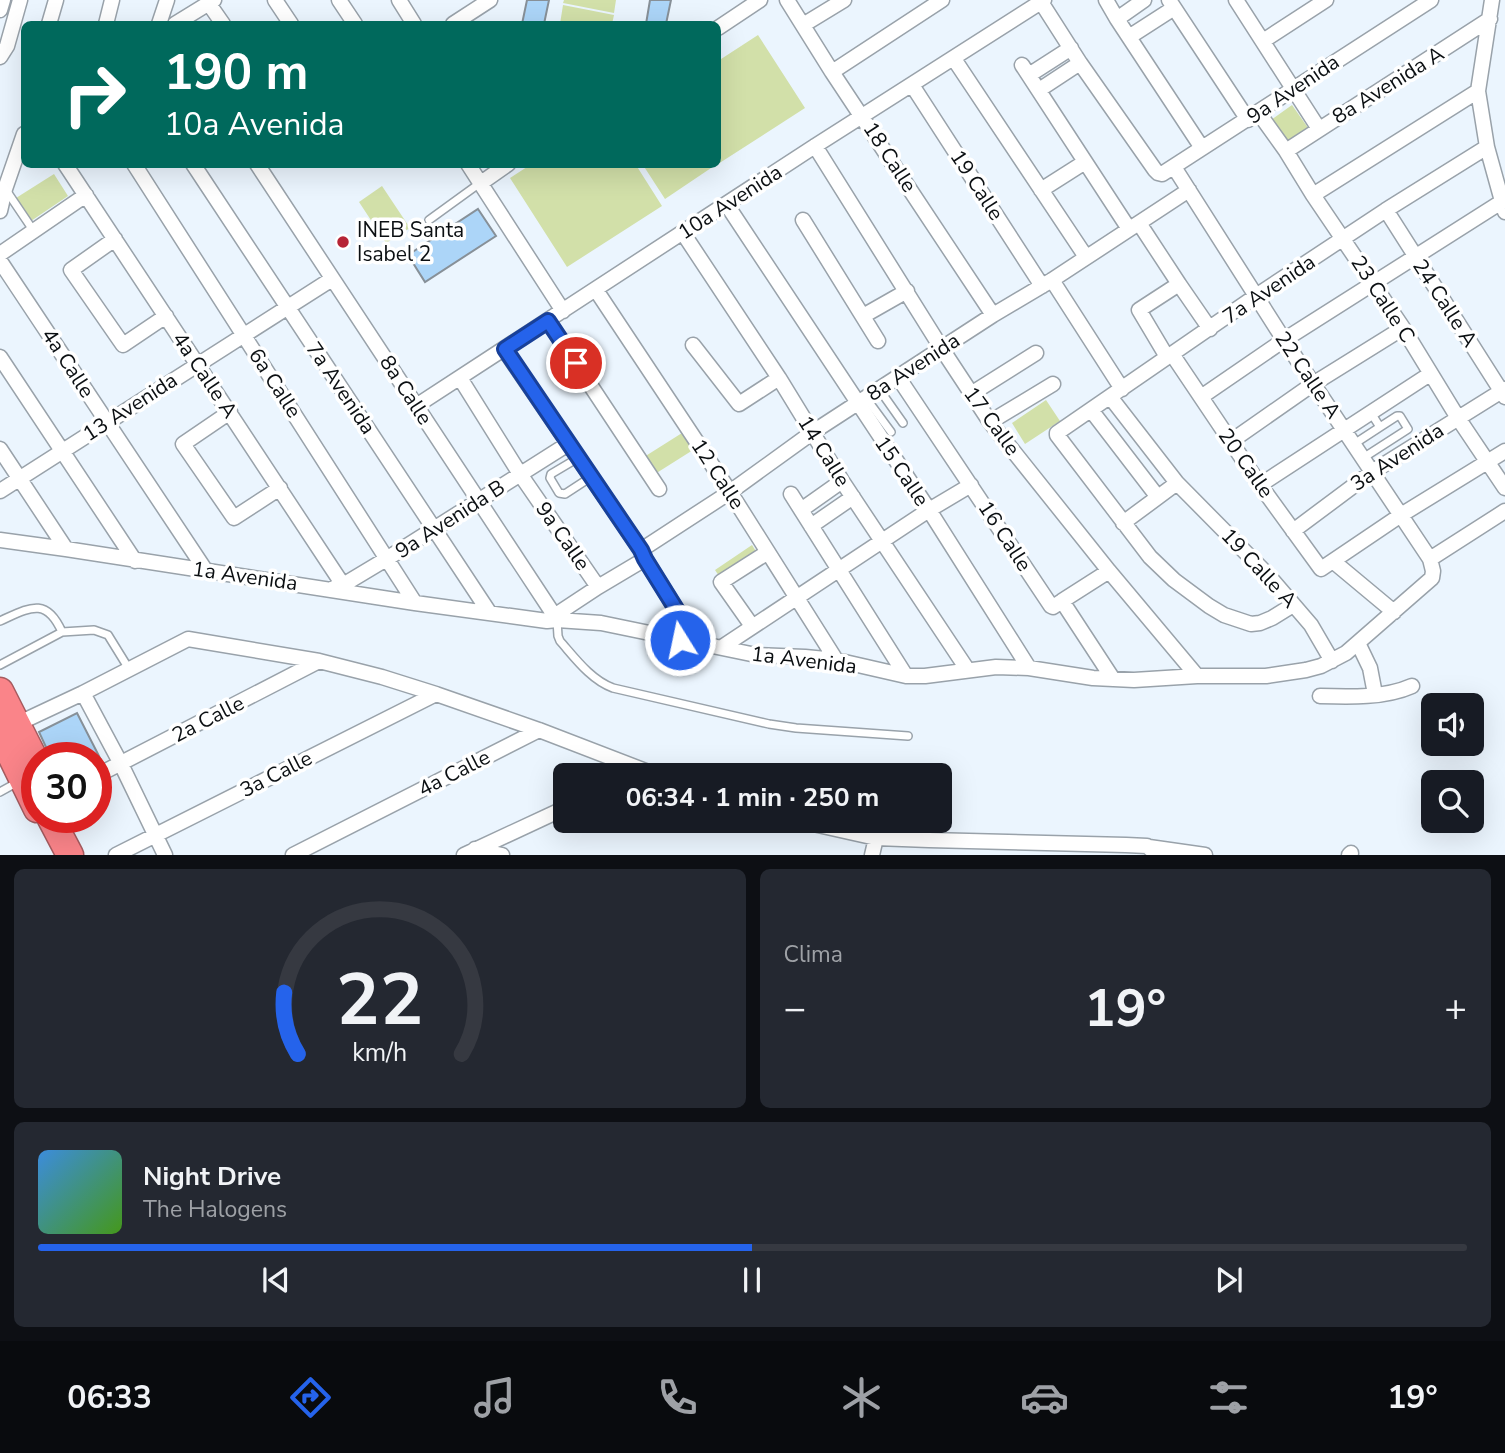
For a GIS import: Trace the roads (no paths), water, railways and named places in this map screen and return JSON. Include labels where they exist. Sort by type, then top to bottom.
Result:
[{"type":"highway","points":[[0,691],[20,779]]},
{"type":"highway","points":[[49,833],[60,855]]},
{"type":"highway","points":[[58,833],[70,855]]},
{"type":"highway","points":[[72,833],[82,855]]},
{"type":"street","points":[[0,10],[3,0]]},
{"type":"street","points":[[0,57],[7,46],[20,0]]},
{"type":"street","points":[[50,21],[56,0]]},
{"type":"street","points":[[107,21],[113,0]]},
{"type":"street","points":[[160,21],[167,0]]},
{"type":"street","points":[[275,0],[289,21]]},
{"type":"street","points":[[339,0],[353,21]]},
{"type":"street","points":[[399,0],[412,21]]},
{"type":"street","points":[[456,21],[470,6],[490,0]]},
{"type":"street","points":[[721,26],[760,0]]},
{"type":"street","name":"18 Calle","points":[[787,0],[993,314]]},
{"type":"street","points":[[803,25],[843,0]]},
{"type":"street","points":[[832,72],[942,0]]},
{"type":"street","points":[[1106,0],[1202,148]]},
{"type":"street","points":[[1117,19],[1144,0]]},
{"type":"street","points":[[1236,0],[1319,129]]},
{"type":"street","points":[[1264,41],[1326,0]]},
{"type":"street","name":"9a Avenida","points":[[1080,63],[1155,170],[1162,174],[1431,0]]},
{"type":"street","points":[[1201,397],[1415,256],[1504,206],[1486,147],[1479,91],[1492,0]]},
{"type":"street","points":[[1039,90],[1080,63],[1043,1]]},
{"type":"street","name":"10a Avenida","points":[[416,406],[1043,1]]},
{"type":"street","points":[[180,21],[212,2],[222,21]]},
{"type":"street","points":[[1129,37],[1171,4]]},
{"type":"street","name":"23 Calle C","points":[[1171,4],[1253,116],[1286,151],[1505,488]]},
{"type":"street","name":"8a Avenida A","points":[[1286,151],[1490,19]]},
{"type":"street","points":[[1071,48],[1026,70],[1085,162],[1210,329]]},
{"type":"street","points":[[954,59],[1086,257]]},
{"type":"street","name":"19 Calle","points":[[912,85],[1047,283]]},
{"type":"street","points":[[1313,195],[1479,91]]},
{"type":"street","points":[[0,211],[21,143]]},
{"type":"street","name":"17 Calle","points":[[815,146],[990,422],[1109,571],[1198,676]]},
{"type":"street","name":"7a Avenida","points":[[1123,523],[1057,435],[1058,431],[1256,296],[1486,147]]},
{"type":"street","points":[[1041,190],[1085,162]]},
{"type":"street","name":"22 Calle A","points":[[1174,167],[1284,340],[1430,559]]},
{"type":"street","name":"4a Calle A","points":[[68,168],[280,488],[336,587]]},
{"type":"street","name":"6a Calle","points":[[137,168],[415,603]]},
{"type":"street","name":"7a Avenida","points":[[196,168],[489,612]]},
{"type":"street","name":"8a Calle","points":[[260,168],[553,619]]},
{"type":"street","points":[[471,168],[563,311]]},
{"type":"street","points":[[481,183],[502,168]]},
{"type":"street","name":"8a Avenida","points":[[553,619],[813,432],[1189,190]]},
{"type":"street","points":[[0,254],[86,195]]},
{"type":"street","name":"15 Calle","points":[[727,205],[862,401],[1029,668]]},
{"type":"street","name":"24 Calle A","points":[[1386,210],[1504,392]]},
{"type":"street","points":[[803,220],[878,341]]},
{"type":"street","name":"14 Calle","points":[[683,233],[779,378],[881,541],[967,669]]},
{"type":"street","points":[[116,239],[71,270],[123,345],[166,316]]},
{"type":"street","name":"4a Calle","points":[[0,261],[206,571]]},
{"type":"street","name":"13 Avenida","points":[[0,491],[332,279]]},
{"type":"street","points":[[1047,283],[1116,393]]},
{"type":"street","name":"20 Calle","points":[[1178,284],[1139,310],[1320,568],[1328,566],[1394,612]]},
{"type":"street","name":"12 Calle","points":[[596,290],[730,492],[836,660]]},
{"type":"street","points":[[863,316],[907,291]]},
{"type":"street","points":[[548,321],[659,489]]},
{"type":"street","points":[[1230,442],[1313,384],[1403,328]]},
{"type":"street","points":[[693,345],[738,404],[779,378]]},
{"type":"street","points":[[505,349],[643,555],[681,617],[680,640]]},
{"type":"street","points":[[971,394],[1036,353]]},
{"type":"street","points":[[0,357],[135,561]]},
{"type":"street","points":[[1260,485],[1430,374]]},
{"type":"street","name":"16 Calle","points":[[898,377],[1051,606],[1062,601],[1113,680]]},
{"type":"street","name":"9a Calle","points":[[460,378],[520,474],[598,587]]},
{"type":"street","points":[[990,422],[1053,384]]},
{"type":"street","name":"3a Avenida","points":[[1293,531],[1372,472],[1504,392]]},
{"type":"street","name":"19 Calle A","points":[[1116,393],[1177,483],[1268,575],[1311,625],[1332,661]]},
{"type":"street","points":[[1091,410],[1157,496]]},
{"type":"street","points":[[230,412],[183,444],[234,518],[280,488]]},
{"type":"street","name":"9a Avenida B","points":[[336,587],[568,444]]},
{"type":"street","points":[[0,449],[66,549]]},
{"type":"street","points":[[1328,566],[1401,515],[1505,451]]},
{"type":"street","points":[[801,510],[842,481]]},
{"type":"street","points":[[1177,483],[1123,523],[1150,557],[1174,580],[1209,606],[1241,622],[1260,623],[1293,605]]},
{"type":"street","points":[[722,647],[881,541],[971,485]]},
{"type":"street","points":[[791,494],[906,676]]},
{"type":"street","points":[[811,526],[853,498]]},
{"type":"street","points":[[1430,559],[1505,511]]},
{"type":"street","name":"1a Avenida","points":[[0,541],[336,587],[415,603],[601,622],[756,655],[836,660],[906,676],[996,667],[1029,668],[1113,680],[1266,676],[1306,670],[1332,661],[1346,653],[1432,578],[1430,559]]},
{"type":"street","points":[[752,625],[721,582],[768,552]]},
{"type":"street","points":[[1062,601],[1109,571]]},
{"type":"street","points":[[8,729],[188,639],[319,662],[382,677],[539,730],[618,763]]},
{"type":"street","points":[[1358,643],[1370,668],[1375,694]]},
{"type":"street","name":"2a Calle","points":[[112,768],[319,662]]},
{"type":"street","points":[[1321,696],[1375,694],[1401,691],[1412,686]]},
{"type":"street","points":[[83,693],[165,855]]},
{"type":"street","name":"3a Calle","points":[[116,855],[436,694]]},
{"type":"street","name":"4a Calle","points":[[293,855],[539,730]]},
{"type":"street","points":[[470,852],[553,813]]},
{"type":"street","points":[[854,833],[876,838],[1152,850],[1205,855]]},
{"type":"street","points":[[872,855],[876,838]]},
{"type":"street","points":[[470,852],[502,855]]},
{"type":"lane","points":[[429,220],[481,183]]},
{"type":"lane","points":[[5,189],[33,230]]},
{"type":"lane","points":[[879,389],[903,423]]},
{"type":"lane","points":[[862,401],[891,432]]},
{"type":"lane","points":[[1370,412],[1380,427]]},
{"type":"lane","points":[[1354,444],[1400,416],[1408,429],[1363,458]]},
{"type":"lane","points":[[578,458],[551,474],[550,478],[559,493],[565,494],[591,477]]},
{"type":"lane","points":[[0,621],[34,608],[48,611],[62,632]]},
{"type":"lane","points":[[553,619],[560,641],[593,676],[612,688],[769,724],[908,736]]},
{"type":"lane","points":[[0,666],[62,632],[94,630],[108,635],[129,669]]},
{"type":"place","name":"INEB Santa Isabel 2","points":[[343,242]]}]
